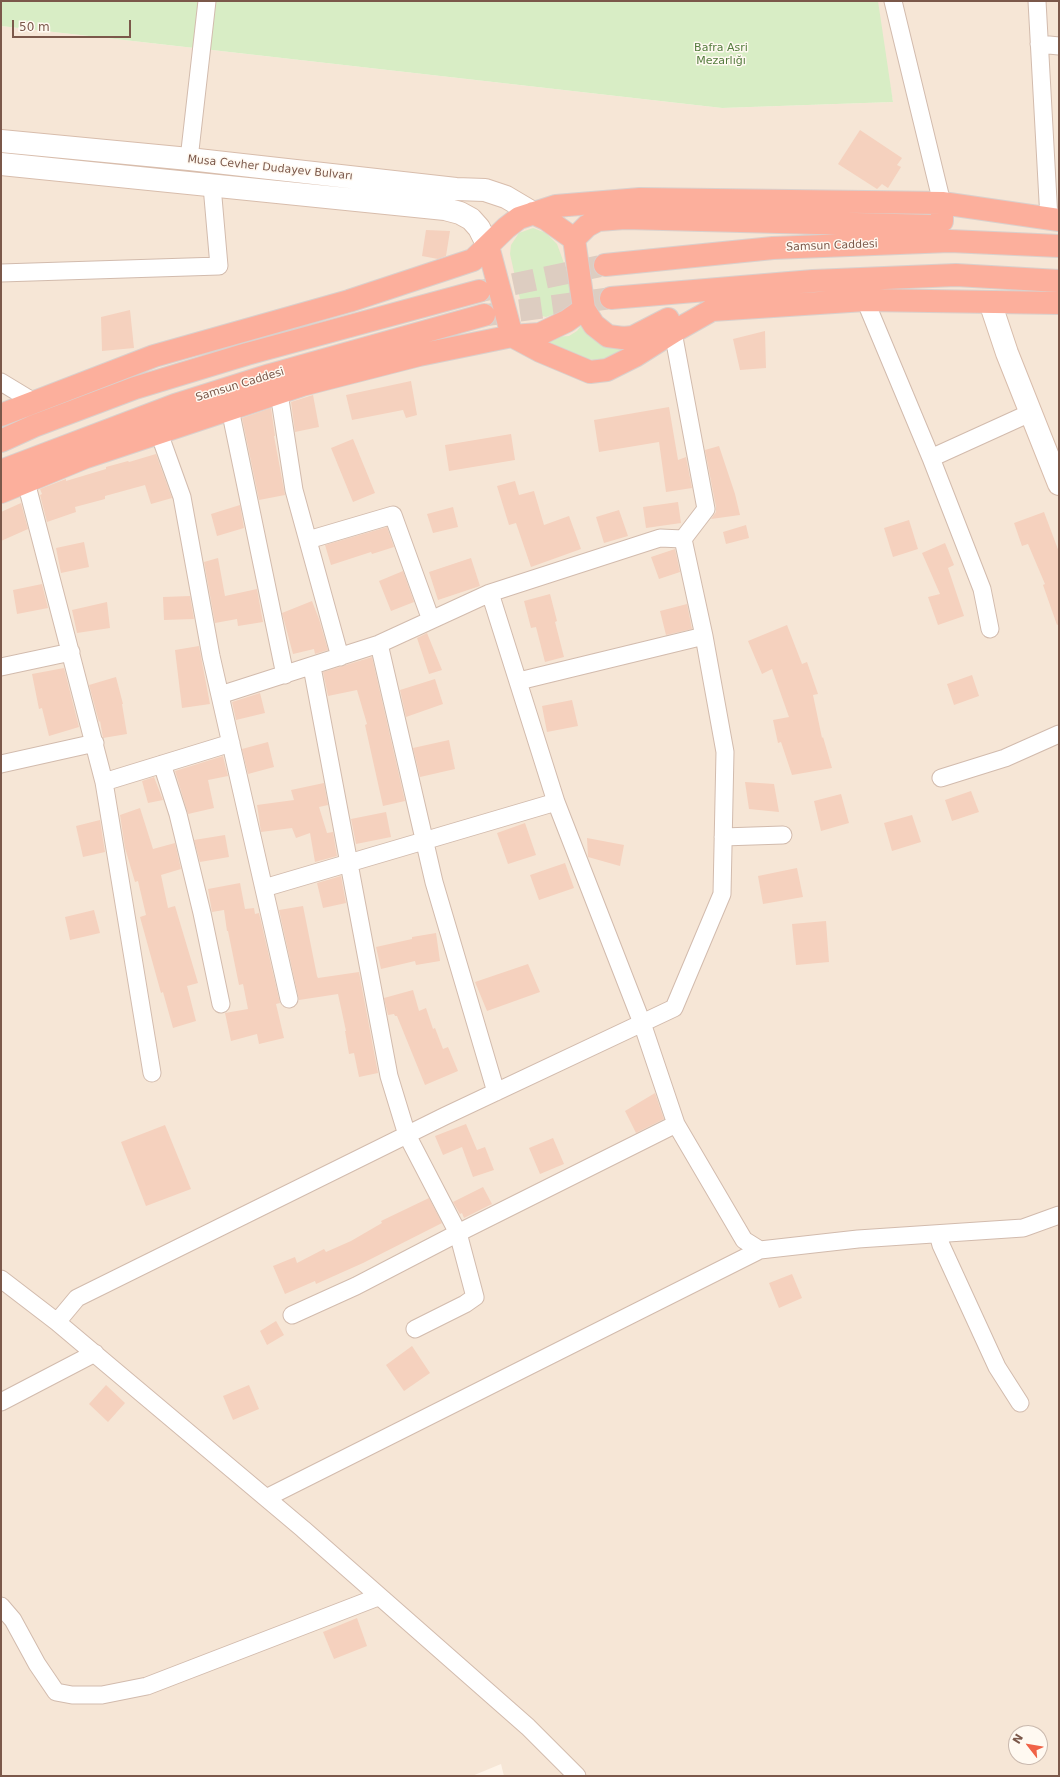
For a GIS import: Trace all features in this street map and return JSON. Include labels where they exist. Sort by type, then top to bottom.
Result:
[{"type":"highway","points":[[1,415],[154,356],[342,303],[441,272],[473,260],[506,228],[519,218],[556,206],[640,199],[942,203],[1054,220]]},
{"type":"highway","points":[[574,239],[587,226],[598,220],[625,218],[933,226],[942,221],[942,203]]},
{"type":"highway","points":[[533,213],[546,219],[574,239],[584,310],[594,325],[608,336],[633,337],[668,319],[673,332]]},
{"type":"highway","name":"Samsun Caddesi","points":[[605,265],[773,248],[950,242],[1059,246]]},
{"type":"highway","points":[[488,246],[512,336],[540,351],[590,372],[607,370],[635,356],[712,310],[864,300],[1059,303]]},
{"type":"highway","points":[[610,298],[813,281],[956,275],[1059,281]]},
{"type":"highway","points":[[1,441],[34,426],[142,386],[247,354],[479,291]]},
{"type":"highway","points":[[1,492],[86,457],[302,385],[419,355],[512,336],[540,334],[567,321],[584,310]]},
{"type":"highway","name":"Samsun Caddesi","points":[[1,471],[84,438],[175,405],[270,375],[484,315]]},
{"type":"main road","name":"Musa Cevher Dudayev Bulvarı","points":[[1,141],[189,159],[448,188],[485,190],[506,197],[533,213]]},
{"type":"main road","name":"Musa Cevher Dudayev Bulvarı","points":[[1,164],[445,209],[460,213],[470,219],[479,228],[488,246]]},
{"type":"main road","points":[[990,302],[1007,353],[1059,484]]},
{"type":"street","points":[[189,159],[207,1]]},
{"type":"street","points":[[893,1],[942,203]]},
{"type":"street","points":[[1037,1],[1039,44],[1054,220]]},
{"type":"street","points":[[1039,44],[1059,46]]},
{"type":"street","points":[[1,273],[219,266],[212,186]]},
{"type":"street","points":[[864,300],[931,458],[982,588],[990,630]]},
{"type":"street","points":[[57,1322],[77,1298],[407,1135],[674,1008],[722,894],[725,752],[704,636],[683,539],[706,509],[673,332]]},
{"type":"street","points":[[1,382],[34,402]]},
{"type":"street","points":[[279,393],[294,490],[340,657]]},
{"type":"street","points":[[230,409],[285,675]]},
{"type":"street","points":[[931,458],[1030,413]]},
{"type":"street","points":[[159,433],[182,497],[220,695],[289,1000]]},
{"type":"street","points":[[26,482],[95,742],[104,782],[152,1073]]},
{"type":"street","points":[[308,540],[393,515],[431,620]]},
{"type":"street","points":[[220,695],[312,667],[379,644],[490,593],[660,538],[683,539]]},
{"type":"street","points":[[490,593],[556,802],[642,1022],[676,1124],[744,1240],[760,1250]]},
{"type":"street","points":[[519,681],[704,636]]},
{"type":"street","points":[[379,644],[423,840],[496,1092]]},
{"type":"street","points":[[1,667],[71,652]]},
{"type":"street","points":[[312,667],[389,1076],[407,1135],[458,1233],[475,1297],[465,1304],[415,1329]]},
{"type":"street","points":[[941,778],[1005,758],[1059,734]]},
{"type":"street","points":[[1,764],[95,742]]},
{"type":"street","points":[[104,782],[231,743]]},
{"type":"street","points":[[162,764],[178,814],[221,1004]]},
{"type":"street","points":[[264,888],[556,802]]},
{"type":"street","points":[[723,837],[782,835]]},
{"type":"street","points":[[292,1315],[356,1286],[458,1233],[676,1124]]},
{"type":"street","points":[[266,1498],[760,1250],[858,1239],[1023,1228],[1059,1215]]},
{"type":"street","points":[[938,1234],[940,1246],[997,1367],[1020,1403]]},
{"type":"street","points":[[1,1279],[95,1353],[266,1498],[528,1727],[577,1776]]},
{"type":"street","points":[[1,1402],[95,1353]]},
{"type":"street","points":[[1,1606],[12,1620],[56,1692],[72,1695],[94,1695],[147,1686],[378,1597]]},
{"type":"shaded area","points":[[875,1],[1059,1],[1059,1776],[504,1776],[501,1764],[472,1776],[1,1776],[1,26],[722,108],[893,102]]},
{"type":"green space","name":"Bafra Asri Mezarlığı","points":[[1,1],[878,1],[893,102],[722,108],[1,26]]},
{"type":"green space","points":[[1,150],[164,166],[163,170],[1,154]]},
{"type":"green space","points":[[533,228],[546,233],[557,244],[572,285],[568,301],[554,314],[546,317],[534,314],[520,299],[510,254],[511,245],[519,233]]},
{"type":"green space","points":[[583,323],[641,342],[606,359],[594,360],[582,358],[542,341],[541,338],[569,336],[577,331]]},
{"type":"building","points":[[860,130],[902,158],[897,165],[901,167],[888,188],[882,184],[877,189],[838,164]]},
{"type":"building","points":[[426,230],[450,231],[446,256],[438,259],[422,256]]},
{"type":"building","points":[[130,310],[134,348],[102,351],[101,317]]},
{"type":"building","points":[[765,331],[766,368],[740,370],[733,339]]},
{"type":"building","points":[[411,381],[417,415],[406,418],[403,410],[352,420],[346,395]]},
{"type":"building","points":[[313,395],[319,427],[295,432],[291,402]]},
{"type":"building","points":[[669,407],[678,460],[686,457],[692,488],[666,492],[659,442],[599,452],[594,420]]},
{"type":"building","points":[[271,408],[274,436],[285,495],[259,500],[242,418]]},
{"type":"building","points":[[511,434],[515,460],[449,471],[445,445]]},
{"type":"building","points":[[353,439],[375,493],[353,502],[331,448]]},
{"type":"building","points":[[719,446],[735,494],[740,515],[711,519],[716,512],[716,507],[705,450]]},
{"type":"building","points":[[156,454],[172,498],[151,504],[145,485],[105,496],[105,499],[75,507],[76,512],[47,522],[40,495],[42,494],[40,489],[66,479],[66,481],[106,469],[106,467]]},
{"type":"building","points":[[515,481],[519,495],[534,491],[544,525],[569,516],[581,549],[531,567],[516,523],[509,525],[497,486]]},
{"type":"building","points":[[678,502],[681,523],[646,528],[643,507]]},
{"type":"building","points":[[21,503],[28,529],[1,541],[1,512]]},
{"type":"building","points":[[240,505],[244,528],[217,536],[211,514]]},
{"type":"building","points":[[453,507],[458,527],[433,533],[427,514]]},
{"type":"building","points":[[619,510],[628,536],[604,543],[596,517]]},
{"type":"building","points":[[1044,512],[1059,552],[1059,624],[1057,625],[1043,585],[1045,584],[1028,544],[1022,546],[1014,523]]},
{"type":"building","points":[[909,520],[918,549],[893,557],[884,528]]},
{"type":"building","points":[[746,525],[749,538],[726,544],[723,532]]},
{"type":"building","points":[[387,527],[394,547],[372,554],[371,552],[331,565],[325,545]]},
{"type":"building","points":[[84,542],[89,567],[61,573],[56,548]]},
{"type":"building","points":[[945,543],[954,565],[948,568],[964,616],[938,625],[928,597],[940,594],[922,553]]},
{"type":"building","points":[[675,549],[680,572],[659,579],[651,557]]},
{"type":"building","points":[[218,558],[225,596],[257,589],[263,622],[238,626],[237,619],[215,623],[204,562]]},
{"type":"building","points":[[471,558],[480,586],[438,600],[429,572]]},
{"type":"building","points":[[403,571],[414,602],[391,611],[379,581]]},
{"type":"building","points":[[42,584],[48,608],[17,614],[13,590]]},
{"type":"building","points":[[550,594],[564,657],[545,662],[536,627],[531,628],[524,601]]},
{"type":"building","points":[[190,596],[194,619],[164,620],[163,597]]},
{"type":"building","points":[[312,601],[328,650],[315,654],[314,649],[293,654],[282,613]]},
{"type":"building","points":[[107,602],[110,628],[77,633],[72,610]]},
{"type":"building","points":[[687,604],[692,629],[666,635],[660,611]]},
{"type":"building","points":[[787,625],[802,664],[807,662],[818,694],[813,695],[822,738],[823,737],[832,768],[792,775],[781,742],[778,743],[773,720],[789,717],[772,669],[762,674],[748,641]]},
{"type":"building","points":[[427,633],[442,670],[429,674],[417,638]]},
{"type":"building","points":[[199,646],[210,704],[182,708],[175,650]]},
{"type":"building","points":[[372,657],[405,801],[383,806],[365,725],[367,724],[357,690],[328,696],[323,672]]},
{"type":"building","points":[[64,668],[79,727],[49,736],[42,708],[39,709],[32,674]]},
{"type":"building","points":[[972,675],[979,696],[954,705],[947,684]]},
{"type":"building","points":[[116,677],[123,704],[127,734],[103,738],[100,721],[99,722],[89,685]]},
{"type":"building","points":[[435,679],[443,704],[406,717],[400,690]]},
{"type":"building","points":[[260,693],[265,713],[236,720],[232,702]]},
{"type":"building","points":[[572,700],[578,726],[547,732],[542,706]]},
{"type":"building","points":[[449,740],[455,769],[420,777],[413,748]]},
{"type":"building","points":[[268,742],[274,767],[248,774],[242,749]]},
{"type":"building","points":[[223,756],[228,776],[208,780],[214,808],[188,814],[175,771]]},
{"type":"building","points":[[154,777],[163,800],[148,803],[142,781]]},
{"type":"building","points":[[745,782],[774,784],[779,812],[749,809]]},
{"type":"building","points":[[324,783],[328,805],[319,807],[327,833],[333,832],[337,856],[315,862],[310,833],[296,838],[292,828],[261,832],[257,805],[294,800],[291,790]]},
{"type":"building","points":[[971,791],[979,812],[952,821],[945,800]]},
{"type":"building","points":[[841,794],[849,823],[821,831],[814,801]]},
{"type":"building","points":[[140,808],[153,849],[175,843],[181,869],[161,875],[168,908],[175,906],[198,983],[187,986],[196,1021],[173,1028],[163,992],[161,993],[140,917],[146,915],[138,881],[135,882],[125,848],[120,815]]},
{"type":"building","points":[[386,812],[391,837],[356,844],[351,819]]},
{"type":"building","points":[[912,815],[921,842],[892,851],[884,823]]},
{"type":"building","points":[[100,820],[105,852],[83,857],[76,826]]},
{"type":"building","points":[[525,823],[536,855],[508,864],[497,833]]},
{"type":"building","points":[[225,835],[229,857],[200,862],[194,840]]},
{"type":"building","points":[[587,838],[624,845],[620,866],[588,857]]},
{"type":"building","points":[[565,863],[574,888],[539,900],[530,875]]},
{"type":"building","points":[[797,868],[803,897],[763,904],[758,876]]},
{"type":"building","points":[[341,876],[346,903],[323,908],[317,883]]},
{"type":"building","points":[[240,883],[245,909],[254,908],[255,914],[259,913],[280,1003],[276,1004],[284,1038],[259,1044],[257,1034],[231,1041],[225,1013],[248,1009],[243,984],[239,985],[224,910],[212,912],[208,889]]},
{"type":"building","points":[[303,906],[318,978],[359,972],[378,1073],[359,1077],[354,1053],[349,1054],[338,994],[299,1000],[279,910]]},
{"type":"building","points":[[94,910],[100,933],[70,940],[65,917]]},
{"type":"building","points":[[826,921],[829,962],[796,965],[792,924]]},
{"type":"building","points":[[436,933],[440,961],[416,965],[415,961],[381,969],[376,947],[412,939],[412,937]]},
{"type":"building","points":[[528,964],[540,992],[487,1011],[475,982]]},
{"type":"building","points":[[413,990],[419,1011],[426,1008],[433,1029],[435,1028],[443,1049],[448,1047],[458,1071],[425,1085],[397,1016],[394,1014],[388,1015],[384,998]]},
{"type":"building","points":[[655,1093],[664,1119],[636,1133],[625,1111]]},
{"type":"building","points":[[466,1124],[477,1150],[485,1147],[494,1170],[473,1177],[462,1147],[443,1155],[435,1136]]},
{"type":"building","points":[[165,1125],[191,1189],[146,1206],[121,1142]]},
{"type":"building","points":[[553,1138],[564,1164],[540,1174],[529,1148]]},
{"type":"building","points":[[483,1187],[492,1204],[464,1218],[453,1202]]},
{"type":"building","points":[[429,1198],[442,1223],[363,1263],[316,1284],[315,1281],[285,1294],[273,1266],[295,1257],[297,1263],[324,1249],[326,1252],[351,1241],[382,1223],[381,1221]]},
{"type":"building","points":[[792,1274],[802,1298],[779,1308],[769,1283]]},
{"type":"building","points":[[276,1321],[284,1335],[267,1345],[260,1331]]},
{"type":"building","points":[[412,1346],[430,1373],[404,1391],[386,1365]]},
{"type":"building","points":[[106,1385],[125,1403],[108,1422],[89,1404]]},
{"type":"building","points":[[249,1385],[259,1409],[233,1420],[223,1396]]},
{"type":"building","points":[[357,1618],[367,1646],[334,1659],[323,1632]]},
{"type":"tunnel","points":[[481,291],[605,265]]},
{"type":"tunnel","points":[[487,315],[611,298]]}]
